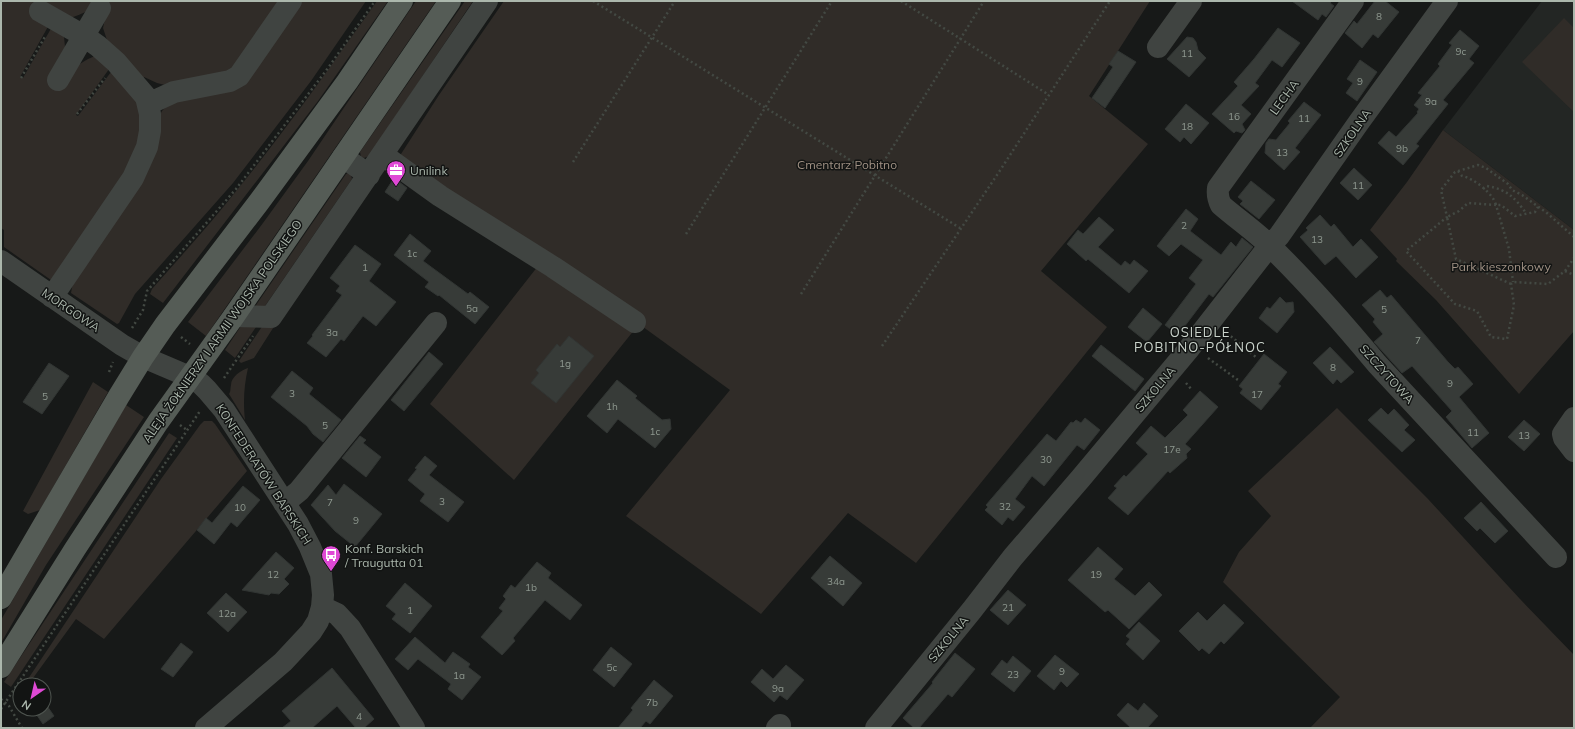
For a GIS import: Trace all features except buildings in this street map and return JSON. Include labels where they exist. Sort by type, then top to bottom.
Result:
[{"type":"main road","points":[[1,598],[143,357],[165,325],[259,202],[347,82],[402,1]]},
{"type":"main road","name":"ALEJA ŻOŁNIERZY I ARMII WOJSKA POLSKIEGO","points":[[1,667],[79,542],[151,432],[234,316],[450,1]]},
{"type":"street","points":[[148,104],[174,92],[202,88],[230,81],[239,76],[291,1]]},
{"type":"street","points":[[234,316],[271,318],[487,1]]},
{"type":"street","points":[[1158,47],[1191,1]]},
{"type":"street","name":"LECHA","points":[[1217,194],[1218,188],[1244,150],[1353,1]]},
{"type":"street","name":"SZKOLNA","points":[[876,728],[972,610],[1012,557],[1150,396],[1212,320],[1270,245],[1279,236],[1359,122],[1447,1]]},
{"type":"street","points":[[58,80],[100,8]]},
{"type":"street","points":[[40,11],[84,36],[116,62],[146,97],[150,114],[150,131],[147,147],[133,178],[109,216],[52,297]]},
{"type":"street","points":[[383,155],[440,196],[553,267],[635,322]]},
{"type":"street","points":[[343,157],[369,175]]},
{"type":"street","name":"SZCZYTOWA","points":[[1217,194],[1221,205],[1270,245],[1345,326],[1391,380],[1556,557]]},
{"type":"street","name":"MORGOWA","points":[[1,261],[118,342],[143,357]]},
{"type":"street","points":[[284,503],[299,491],[436,323]]},
{"type":"street","name":"KONFEDERATÓW BARSKICH","points":[[143,357],[190,377],[201,384],[224,410],[284,503],[310,547],[319,567],[322,584],[322,607],[315,626],[296,650],[206,728]]},
{"type":"street","points":[[1574,418],[1565,428],[1563,434],[1564,438],[1574,451]]},
{"type":"street","points":[[322,607],[337,614],[350,628],[414,728]]},
{"type":"path","points":[[129,333],[143,310],[147,291],[236,189],[328,68],[375,1]]},
{"type":"path","points":[[593,1],[960,228]]},
{"type":"path","points":[[573,162],[675,1]]},
{"type":"path","points":[[686,234],[832,1]]},
{"type":"path","points":[[901,1],[1049,95]]},
{"type":"path","points":[[801,294],[984,1]]},
{"type":"path","points":[[882,346],[999,172],[1110,1]]},
{"type":"path","points":[[22,78],[44,39]]},
{"type":"path","points":[[77,114],[105,77]]},
{"type":"path","points":[[1574,237],[1538,207],[1512,190],[1508,184],[1486,168],[1478,165],[1455,172],[1441,190],[1456,259],[1512,283],[1548,284],[1565,271],[1574,258]]},
{"type":"path","points":[[1458,172],[1462,176],[1470,178],[1484,189],[1495,202],[1496,205],[1509,249],[1514,305],[1507,338],[1491,338],[1477,311],[1455,304],[1406,251],[1448,217],[1459,211],[1468,202],[1496,205],[1501,205],[1515,216],[1534,212],[1538,207]]},
{"type":"path","points":[[1484,189],[1487,186],[1499,188],[1514,197],[1526,213]]},
{"type":"path","points":[[1565,271],[1574,275]]},
{"type":"path","points":[[143,310],[228,372],[260,326],[271,318]]},
{"type":"path","points":[[1212,320],[1257,358]]},
{"type":"path","points":[[1208,358],[1238,380]]},
{"type":"path","points":[[1,708],[187,430]]},
{"type":"path","points":[[1,699],[5,702],[22,728]]},
{"type":"shaded area","points":[[1542,1],[1574,1],[1574,230],[1443,130]]},
{"type":"green space","points":[[1,1],[282,1],[232,71],[165,85],[144,77],[142,81],[107,40],[103,28],[105,19],[88,10],[75,17],[50,23],[20,77],[23,78],[53,25],[64,37],[65,47],[78,65],[95,56],[112,65],[76,115],[78,116],[114,68],[143,103],[139,155],[51,280],[4,247],[4,230],[1,228]]},
{"type":"green space","points":[[300,1],[366,1],[311,81],[233,183],[135,294],[119,323],[117,324],[71,293],[73,282],[162,111],[168,104],[227,89]]},
{"type":"green space","points":[[377,1],[388,1],[318,101],[163,303],[150,294],[152,289],[208,225],[259,163]]},
{"type":"green space","points":[[416,1],[436,1],[206,336],[188,322],[308,161]]},
{"type":"green space","points":[[465,1],[473,1],[369,156],[364,158],[361,157],[360,152]]},
{"type":"green space","name":"Cmentarz Pobitno","points":[[504,1],[1150,1],[1089,96],[1148,144],[1041,271],[1107,327],[916,563],[848,513],[761,614],[626,516],[730,390],[639,324],[514,480],[430,404],[538,266],[392,168],[439,95]]},
{"type":"green space","points":[[1564,18],[1574,28],[1574,112],[1522,62]]},
{"type":"green space","name":"Park kieszonkowy","points":[[1443,130],[1574,230],[1574,331],[1519,394],[1436,300],[1396,261],[1397,259],[1370,230],[1407,182]]},
{"type":"green space","points":[[348,173],[351,175],[352,179],[263,309],[254,308],[346,174]]},
{"type":"green space","points":[[243,323],[258,324],[235,358],[225,350]]},
{"type":"green space","points":[[263,325],[275,325],[254,358],[241,363],[239,361]]},
{"type":"green space","points":[[248,368],[244,394],[245,420],[229,394],[233,379],[242,370]]},
{"type":"green space","points":[[93,382],[108,392],[40,510],[28,514],[23,511]]},
{"type":"green space","points":[[126,405],[144,417],[46,565],[1,643],[1,620]]},
{"type":"green space","points":[[1337,408],[1428,499],[1574,655],[1574,728],[1310,728],[1340,697],[1223,582],[1239,552],[1271,516],[1248,491]]},
{"type":"green space","points":[[204,421],[212,421],[247,471],[104,639],[76,619],[34,677],[29,677],[161,479]]},
{"type":"green space","points":[[169,433],[177,438],[18,677],[12,677],[11,687],[4,682]]},
{"type":"place","name":"Unilink","points":[[396,187]]},
{"type":"place","name":"Konf. Barskich / Traugutta 01","points":[[331,572]]},
{"type":"district","name":"OSIEDLE POBITNO-PÓŁNOC","points":[[1200,340]]}]
